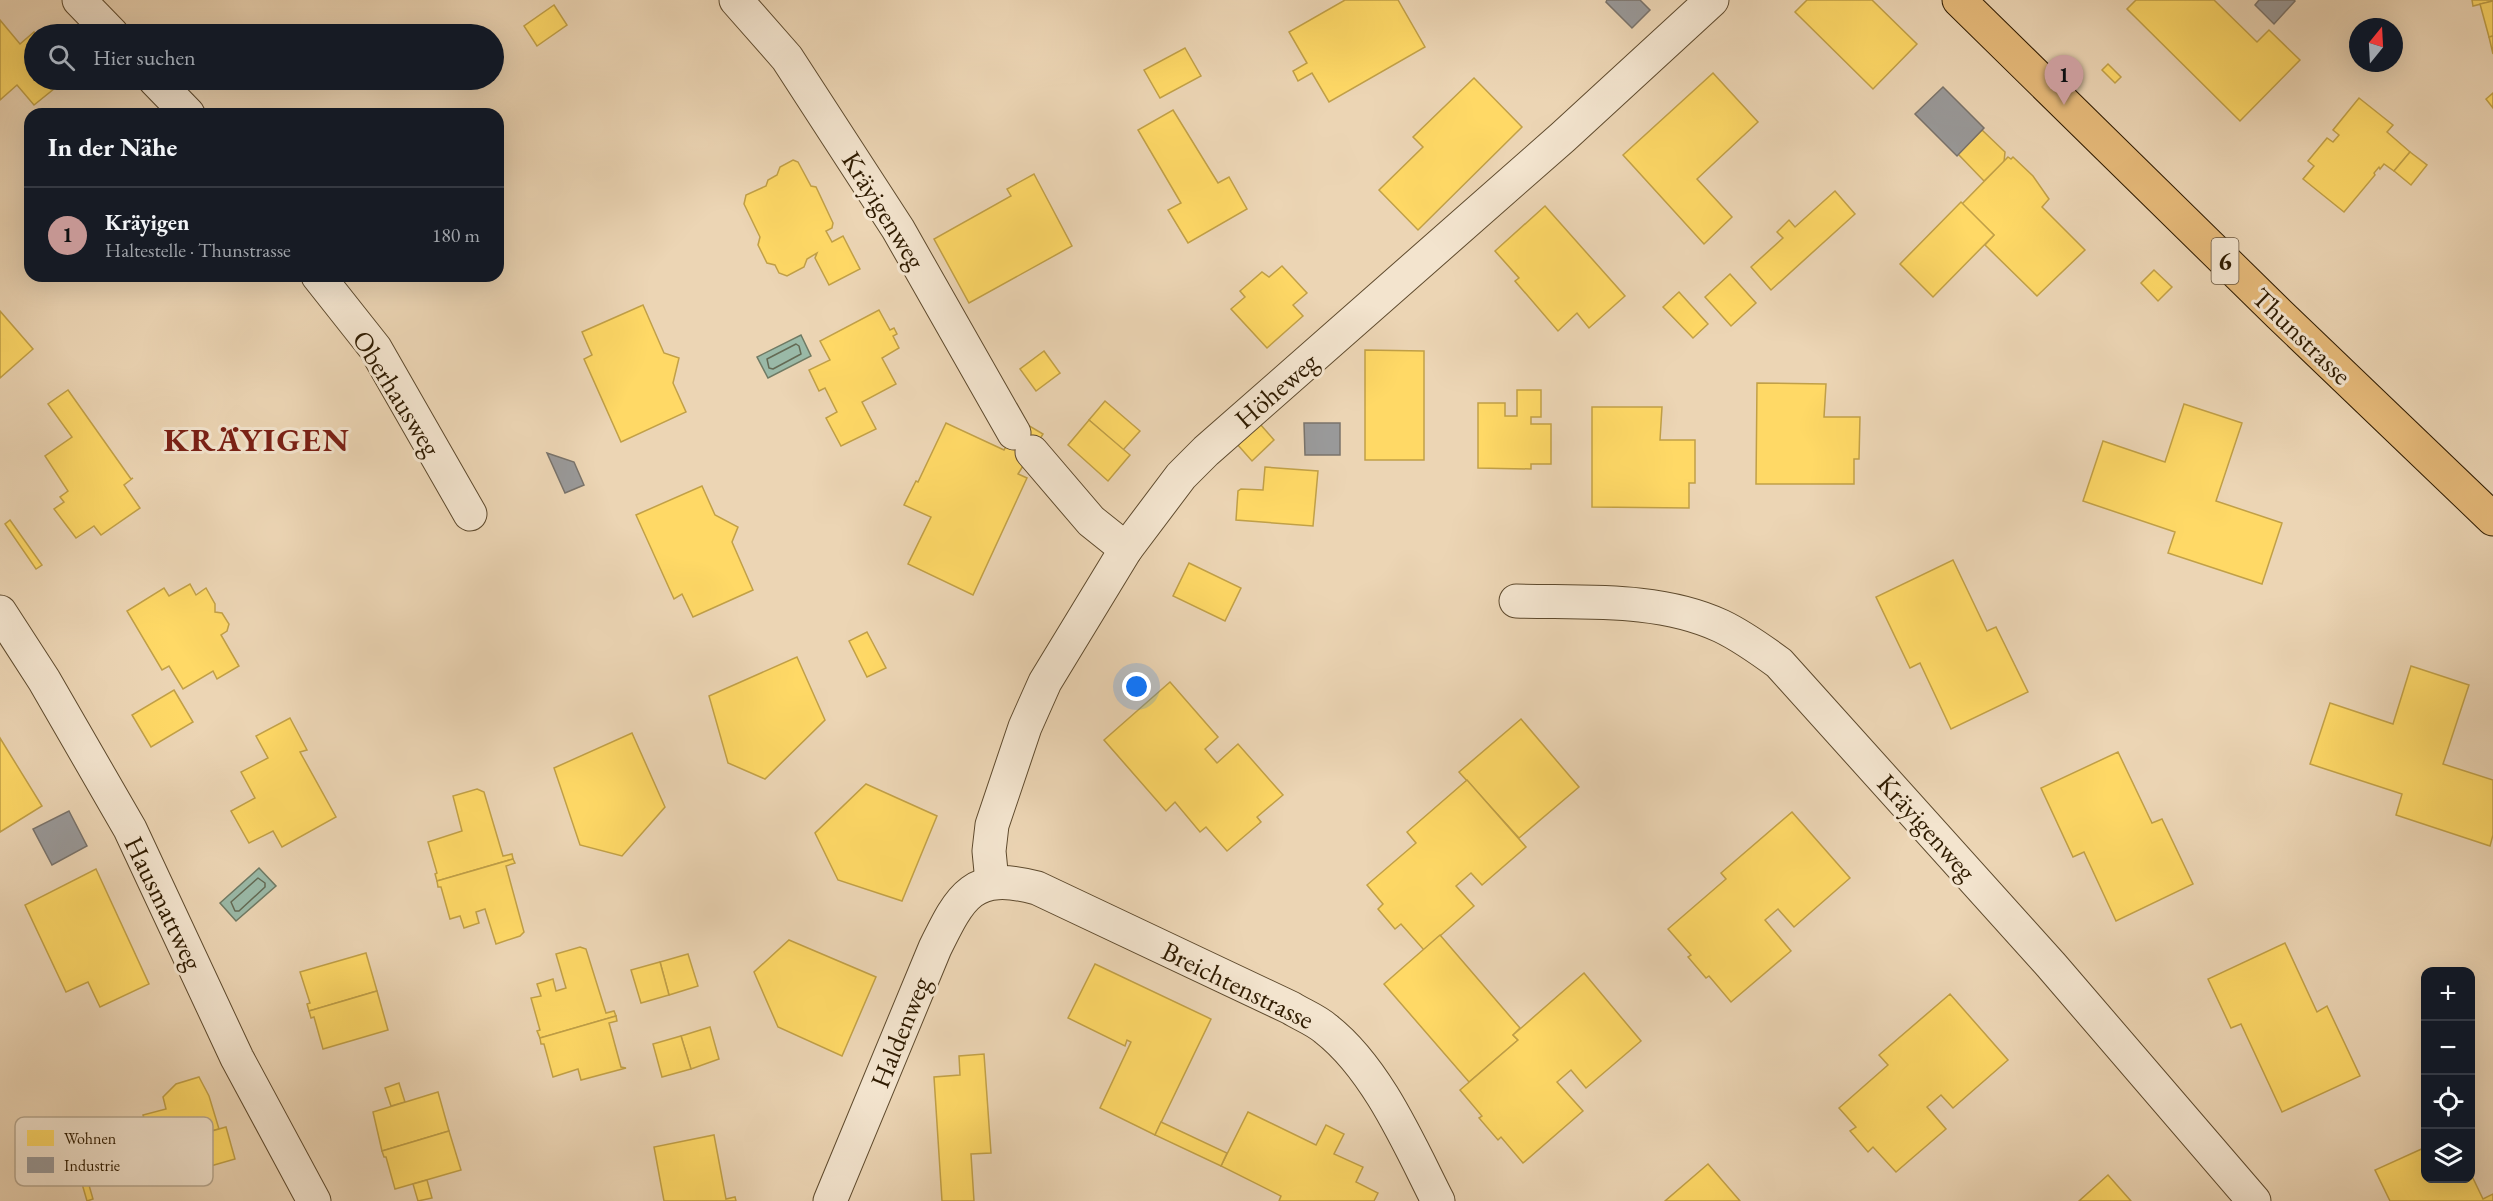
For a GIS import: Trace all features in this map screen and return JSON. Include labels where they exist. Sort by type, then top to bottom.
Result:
[{"type":"main road","name":"Thunstrasse","points":[[1959,0],[2279,314],[2493,519]]},
{"type":"street","points":[[79,0],[102,24]]},
{"type":"street","name":"Kräyigenweg","points":[[736,0],[787,58],[898,229],[1023,442],[1091,521],[1126,549]]},
{"type":"street","name":"Höheweg","points":[[992,882],[989,851],[992,825],[1025,727],[1045,682],[1126,549],[1181,476],[1206,451],[1563,137],[1712,0]]},
{"type":"street","points":[[165,90],[182,108]]},
{"type":"street","name":"Oberhausweg","points":[[323,282],[375,348],[470,514]]},
{"type":"street","name":"Kräyigenweg","points":[[1516,601],[1634,604],[1681,612],[1720,625],[1752,642],[1779,663],[2050,965],[2254,1201]]},
{"type":"street","name":"Hausmattweg","points":[[0,612],[44,680],[130,829],[237,1058],[314,1201]]},
{"type":"street","name":"Haldenweg","points":[[830,1201],[930,959],[952,914],[969,892],[992,882]]},
{"type":"street","name":"Breichtenstrasse","points":[[992,882],[1013,882],[1037,888],[1291,1008],[1325,1028],[1349,1050],[1376,1087],[1408,1142],[1438,1201]]},
{"type":"water","points":[[801,335],[811,356],[768,378],[757,357]]},
{"type":"water","points":[[259,868],[276,886],[236,921],[220,903]]},
{"type":"building: Wohnen","points":[[1345,0],[1398,0],[1425,47],[1329,102],[1312,73],[1298,81],[1293,71],[1307,63],[1289,32]]},
{"type":"building: Wohnen","points":[[1807,0],[1872,0],[1917,44],[1873,89],[1795,12]]},
{"type":"building: Wohnen","points":[[2136,0],[2214,0],[2257,42],[2269,30],[2300,60],[2240,121],[2127,9]]},
{"type":"building: Wohnen","points":[[2472,0],[2493,0],[2493,1],[2473,6]]},
{"type":"building: Wohnen","points":[[2493,1],[2493,36],[2489,37],[2480,4]]},
{"type":"building: Wohnen","points":[[554,5],[567,25],[537,46],[524,26]]},
{"type":"building: Wohnen","points":[[0,20],[20,44],[24,41],[24,90],[53,90],[34,105],[17,85],[0,100]]},
{"type":"building: Wohnen","points":[[2493,36],[2493,54],[2489,37]]},
{"type":"building: Wohnen","points":[[1185,48],[1201,76],[1160,98],[1144,70]]},
{"type":"building: Wohnen","points":[[2108,64],[2121,77],[2115,83],[2102,70]]},
{"type":"building: Wohnen","points":[[1713,73],[1758,122],[1697,179],[1732,217],[1704,244],[1623,155]]},
{"type":"building: Wohnen","points":[[1474,78],[1522,127],[1418,230],[1379,190],[1423,147],[1413,137]]},
{"type":"building: Wohnen","points":[[2493,93],[2493,108],[2486,99]]},
{"type":"building: Wohnen","points":[[2359,98],[2393,125],[2387,132],[2410,152],[2394,171],[2384,164],[2380,169],[2379,167],[2344,212],[2303,179],[2314,166],[2308,161],[2327,138],[2333,142],[2339,135],[2333,130]]},
{"type":"building: Wohnen","points":[[1173,110],[1218,183],[1229,177],[1247,209],[1188,243],[1168,210],[1181,203],[1138,130]]},
{"type":"building: Wohnen","points":[[1982,130],[2005,152],[2004,162],[1984,181],[1958,154]]},
{"type":"building: Wohnen","points":[[2410,152],[2427,165],[2411,185],[2394,171]]},
{"type":"building: Wohnen","points":[[2008,157],[2011,159],[2013,157],[2033,176],[2049,199],[2042,207],[2085,250],[2037,296],[1985,245],[1994,235],[1962,204]]},
{"type":"building: Wohnen","points":[[793,160],[798,162],[811,186],[816,187],[833,223],[832,228],[826,231],[832,242],[843,236],[860,269],[829,285],[815,258],[817,253],[807,259],[804,267],[787,276],[779,273],[775,265],[767,263],[758,245],[760,237],[744,204],[746,195],[766,186],[768,180],[777,175],[780,167]]},
{"type":"building: Wohnen","points":[[1034,174],[1072,246],[969,303],[934,239],[1011,196],[1007,189]]},
{"type":"building: Wohnen","points":[[1835,191],[1855,214],[1771,290],[1751,267],[1783,238],[1777,232],[1789,220],[1795,227]]},
{"type":"building: Wohnen","points":[[1961,202],[1994,235],[1933,297],[1900,264]]},
{"type":"building: Wohnen","points":[[1545,206],[1625,296],[1589,328],[1577,313],[1558,331],[1515,281],[1519,278],[1495,251]]},
{"type":"building: Wohnen","points":[[1282,266],[1307,293],[1293,305],[1303,316],[1267,348],[1231,309],[1245,297],[1240,291],[1262,272],[1269,277]]},
{"type":"building: Wohnen","points":[[2154,270],[2172,287],[2158,301],[2141,283]]},
{"type":"building: Wohnen","points":[[1730,274],[1756,303],[1731,326],[1705,297]]},
{"type":"building: Wohnen","points":[[1679,292],[1708,324],[1693,338],[1663,307]]},
{"type":"building: Wohnen","points":[[643,305],[664,353],[679,358],[673,383],[686,412],[621,442],[584,359],[592,355],[582,332]]},
{"type":"building: Wohnen","points":[[879,310],[890,330],[894,328],[897,334],[893,336],[899,348],[882,358],[896,384],[862,402],[876,429],[841,446],[826,418],[837,412],[825,388],[819,391],[809,370],[830,360],[820,341]]},
{"type":"building: Wohnen","points":[[0,311],[33,349],[0,378]]},
{"type":"building: Wohnen","points":[[1365,350],[1424,351],[1424,460],[1365,460]]},
{"type":"building: Wohnen","points":[[1044,351],[1060,373],[1036,391],[1020,369]]},
{"type":"building: Wohnen","points":[[1757,383],[1826,384],[1824,417],[1860,417],[1859,459],[1854,459],[1854,484],[1756,484]]},
{"type":"building: Wohnen","points":[[68,390],[131,479],[133,478],[124,485],[140,508],[101,535],[94,526],[76,538],[54,509],[64,502],[60,497],[68,491],[45,456],[72,437],[48,404]]},
{"type":"building: Wohnen","points":[[1517,390],[1541,390],[1541,417],[1531,417],[1531,424],[1551,424],[1551,464],[1531,464],[1531,469],[1478,468],[1478,403],[1505,403],[1505,416],[1517,416]]},
{"type":"building: Wohnen","points":[[1105,401],[1140,431],[1123,450],[1089,420]]},
{"type":"building: Wohnen","points":[[2184,404],[2242,423],[2216,501],[2282,523],[2262,584],[2168,553],[2175,532],[2083,501],[2103,441],[2165,462]]},
{"type":"building: Wohnen","points":[[1592,407],[1662,407],[1660,440],[1695,440],[1695,483],[1689,483],[1689,508],[1592,507]]},
{"type":"building: Wohnen","points":[[1089,420],[1130,455],[1108,481],[1068,445]]},
{"type":"building: Wohnen","points":[[1021,421],[1043,434],[1018,474],[1027,478],[973,595],[908,564],[931,517],[904,505],[916,481],[918,482],[946,423],[1004,450]]},
{"type":"building: Wohnen","points":[[1260,424],[1274,440],[1252,461],[1237,444]]},
{"type":"building: Wohnen","points":[[1265,467],[1318,471],[1313,526],[1236,520],[1238,491],[1241,489],[1263,490]]},
{"type":"building: Wohnen","points":[[702,486],[715,515],[738,527],[732,542],[753,590],[693,617],[682,594],[674,599],[636,515]]},
{"type":"building: Wohnen","points":[[10,520],[42,565],[36,569],[5,524]]},
{"type":"building: Wohnen","points":[[1953,560],[1987,631],[1996,627],[2028,692],[1951,729],[1920,663],[1910,668],[1876,597]]},
{"type":"building: Wohnen","points":[[1189,563],[1241,588],[1225,621],[1173,596]]},
{"type":"building: Wohnen","points":[[190,584],[196,595],[206,588],[215,604],[215,612],[222,613],[229,624],[227,631],[221,635],[239,666],[217,679],[213,671],[183,689],[169,666],[162,670],[127,611],[164,588],[169,596]]},
{"type":"building: Wohnen","points":[[867,632],[886,668],[867,677],[849,641]]},
{"type":"building: Wohnen","points":[[797,657],[825,720],[765,779],[728,763],[709,696]]},
{"type":"building: Wohnen","points":[[2411,666],[2469,685],[2443,764],[2493,780],[2493,835],[2490,846],[2396,815],[2402,794],[2310,764],[2330,703],[2393,724]]},
{"type":"building: Wohnen","points":[[1170,682],[1218,737],[1205,749],[1217,763],[1238,744],[1283,795],[1257,817],[1261,822],[1227,851],[1206,827],[1200,832],[1175,802],[1166,811],[1104,740]]},
{"type":"building: Wohnen","points":[[174,690],[193,722],[151,747],[132,715]]},
{"type":"building: Wohnen","points":[[290,718],[307,750],[300,752],[336,817],[282,847],[273,831],[249,843],[231,811],[255,798],[241,772],[268,758],[256,736]]},
{"type":"building: Wohnen","points":[[1521,719],[1579,787],[1519,838],[1459,772]]},
{"type":"building: Wohnen","points":[[632,733],[665,807],[622,856],[580,845],[554,768]]},
{"type":"building: Wohnen","points":[[0,738],[42,806],[0,832]]},
{"type":"building: Wohnen","points":[[2118,752],[2152,823],[2162,819],[2193,884],[2116,921],[2084,852],[2073,857],[2041,788]]},
{"type":"building: Wohnen","points":[[1467,780],[1526,847],[1482,885],[1471,873],[1456,886],[1474,906],[1424,950],[1401,924],[1395,929],[1378,909],[1383,904],[1367,885],[1416,843],[1407,832]]},
{"type":"building: Wohnen","points":[[866,784],[937,816],[902,901],[838,880],[815,833]]},
{"type":"building: Wohnen","points":[[477,789],[484,792],[503,856],[512,854],[513,859],[437,881],[428,842],[462,831],[453,796]]},
{"type":"building: Wohnen","points":[[1792,812],[1850,878],[1794,927],[1778,909],[1765,920],[1791,951],[1731,1002],[1709,976],[1706,978],[1688,957],[1691,955],[1668,929],[1726,879],[1721,873]]},
{"type":"building: Wohnen","points":[[513,859],[515,863],[506,866],[524,932],[520,936],[496,944],[485,909],[476,912],[479,923],[464,928],[460,916],[450,919],[441,887],[438,887],[437,881]]},
{"type":"building: Wohnen","points":[[96,869],[149,984],[100,1007],[88,982],[66,992],[25,905]]},
{"type":"building: Wohnen","points":[[1440,935],[1520,1028],[1513,1035],[1518,1040],[1469,1082],[1384,984]]},
{"type":"building: Wohnen","points":[[789,940],[876,977],[842,1056],[778,1027],[754,972]]},
{"type":"building: Wohnen","points":[[2285,943],[2317,1012],[2327,1006],[2360,1076],[2282,1112],[2241,1024],[2231,1028],[2208,979]]},
{"type":"building: Wohnen","points":[[580,947],[586,949],[606,1013],[614,1011],[616,1016],[540,1038],[531,998],[541,996],[537,984],[553,979],[556,991],[566,988],[556,954]]},
{"type":"building: Wohnen","points":[[366,953],[377,991],[309,1011],[307,1004],[310,1003],[300,972]]},
{"type":"building: Wohnen","points":[[688,954],[698,986],[669,995],[660,962]]},
{"type":"building: Wohnen","points":[[660,962],[669,995],[641,1003],[631,970]]},
{"type":"building: Wohnen","points":[[1095,964],[1211,1019],[1155,1135],[1100,1108],[1131,1042],[1127,1040],[1125,1046],[1068,1018]]},
{"type":"building: Wohnen","points":[[1584,973],[1641,1041],[1586,1088],[1571,1070],[1557,1082],[1583,1111],[1523,1163],[1501,1137],[1498,1140],[1479,1118],[1482,1116],[1460,1090],[1518,1040],[1513,1035]]},
{"type":"building: Wohnen","points":[[377,991],[388,1030],[323,1049],[314,1017],[311,1018],[309,1011]]},
{"type":"building: Wohnen","points":[[1950,994],[2008,1060],[1953,1108],[1941,1095],[1927,1107],[1946,1129],[1896,1172],[1873,1147],[1868,1152],[1850,1131],[1856,1127],[1839,1108],[1888,1065],[1879,1055]]},
{"type":"building: Wohnen","points":[[616,1016],[617,1021],[609,1023],[621,1067],[626,1068],[581,1080],[578,1069],[553,1077],[544,1044],[541,1044],[540,1038]]},
{"type":"building: Wohnen","points":[[710,1027],[719,1059],[691,1069],[681,1036]]},
{"type":"building: Wohnen","points":[[681,1036],[691,1069],[662,1077],[653,1044]]},
{"type":"building: Wohnen","points":[[984,1054],[991,1153],[971,1154],[974,1201],[942,1201],[934,1077],[960,1075],[959,1056]]},
{"type":"building: Wohnen","points":[[199,1077],[209,1096],[219,1129],[213,1131],[213,1117],[144,1117],[143,1115],[166,1109],[163,1097],[176,1084]]},
{"type":"building: Wohnen","points":[[399,1083],[405,1102],[391,1106],[385,1088]]},
{"type":"building: Wohnen","points":[[438,1092],[449,1131],[382,1151],[373,1112]]},
{"type":"building: Wohnen","points":[[1248,1112],[1316,1145],[1326,1125],[1344,1134],[1334,1154],[1363,1167],[1356,1182],[1378,1193],[1374,1201],[1279,1201],[1281,1196],[1221,1166]]},
{"type":"building: Wohnen","points":[[1161,1122],[1227,1153],[1221,1166],[1155,1135]]},
{"type":"building: Wohnen","points":[[226,1127],[235,1159],[213,1165],[213,1131]]},
{"type":"building: Wohnen","points":[[449,1131],[461,1170],[395,1189],[386,1157],[382,1151]]},
{"type":"building: Wohnen","points":[[714,1135],[726,1199],[735,1197],[736,1201],[664,1201],[654,1147]]},
{"type":"building: Wohnen","points":[[2421,1149],[2421,1183],[2475,1182],[2483,1199],[2493,1194],[2493,1201],[2390,1201],[2375,1170]]},
{"type":"building: Wohnen","points":[[1708,1164],[1740,1201],[1665,1201]]},
{"type":"building: Wohnen","points":[[2108,1175],[2131,1201],[2079,1201]]},
{"type":"building: Wohnen","points":[[427,1180],[432,1198],[418,1201],[413,1184]]},
{"type":"building: Wohnen","points":[[83,1186],[89,1186],[93,1199],[87,1201]]},
{"type":"building: Industrie","points":[[1607,0],[1640,0],[1650,10],[1632,28],[1606,2]]},
{"type":"building: Industrie","points":[[2259,0],[2295,1],[2274,24],[2255,5]]},
{"type":"building: Industrie","points":[[1943,87],[1984,128],[1957,156],[1915,114]]},
{"type":"building: Industrie","points":[[1304,423],[1340,423],[1340,455],[1305,455]]},
{"type":"building: Industrie","points":[[547,453],[574,462],[584,485],[565,493]]},
{"type":"building: Industrie","points":[[69,811],[87,846],[52,865],[33,829]]},
{"type":"place","name":"Kräyigen","points":[[2064,105]]},
{"type":"district","name":"KRÄYIGEN","points":[[257,439]]}]
